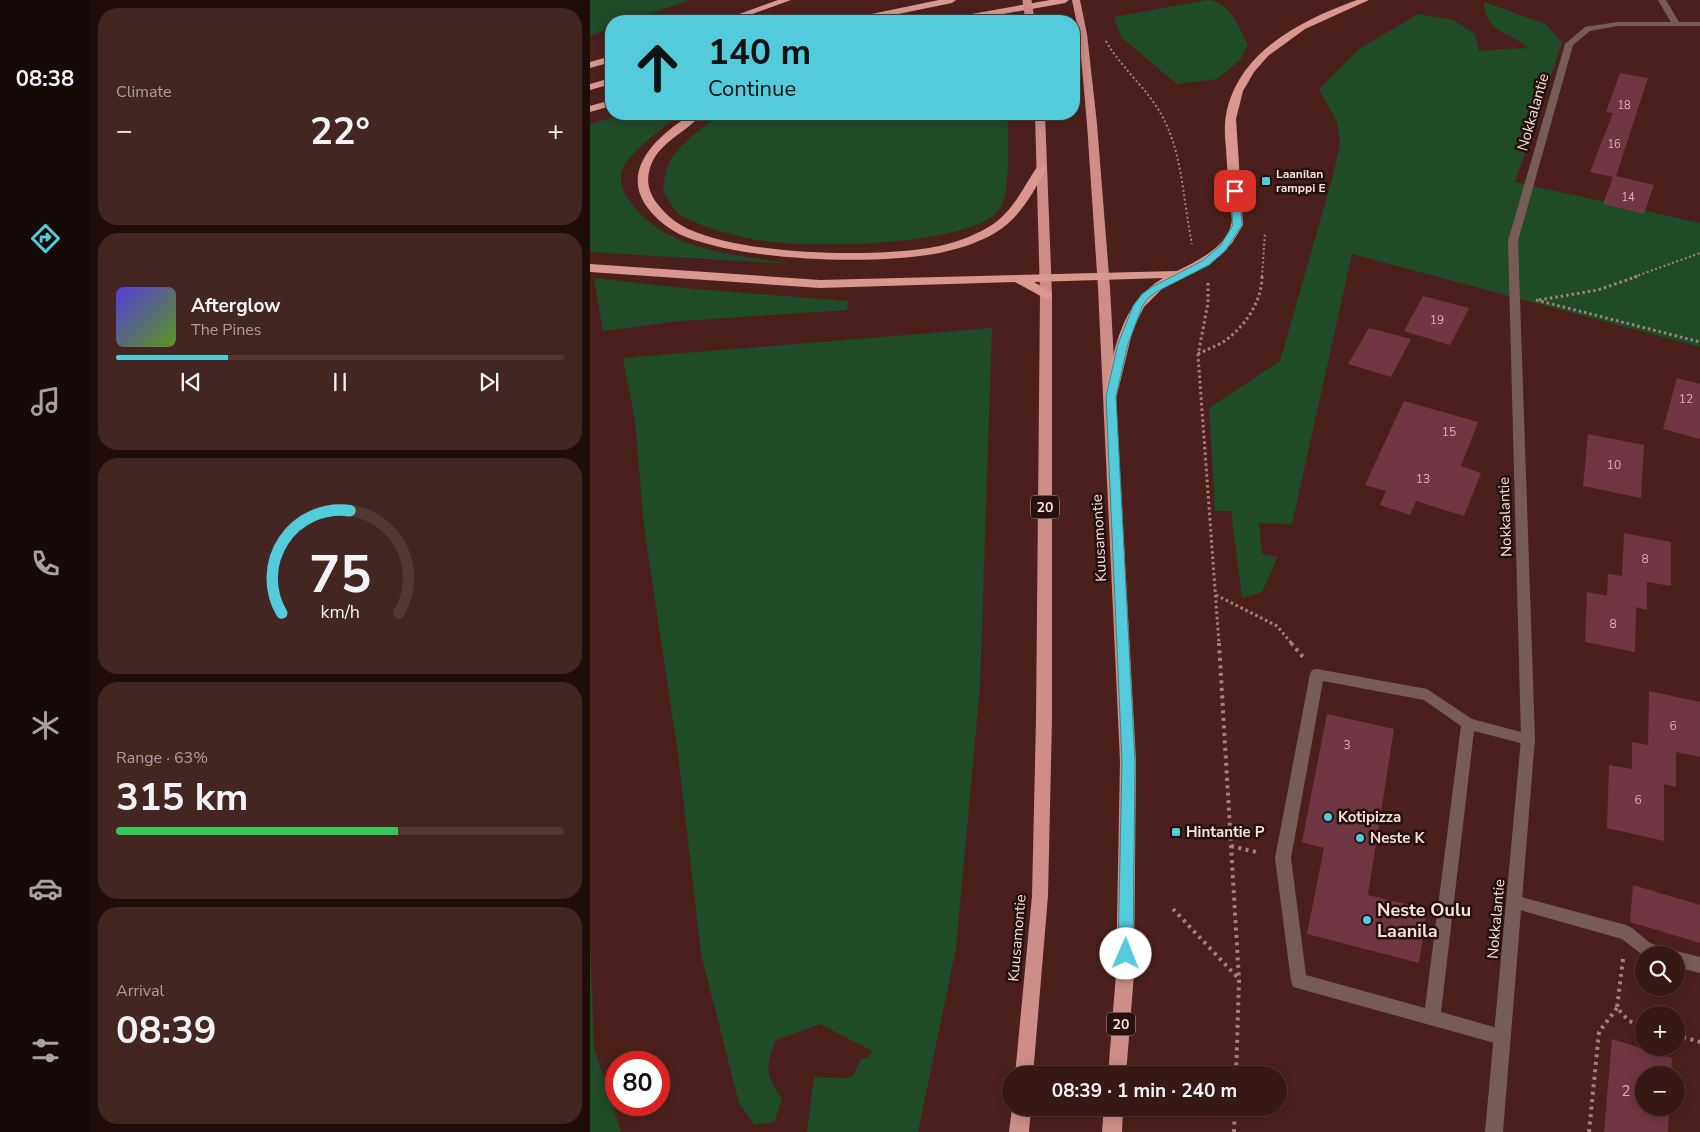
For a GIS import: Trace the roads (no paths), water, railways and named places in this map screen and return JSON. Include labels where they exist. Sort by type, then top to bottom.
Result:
[{"type":"highway","points":[[743,15],[787,0]]},
{"type":"highway","points":[[881,15],[952,0]]},
{"type":"highway","points":[[1027,0],[1029,15]]},
{"type":"highway","points":[[984,15],[1065,0]]},
{"type":"highway","name":"Kuusamontie","points":[[1076,0],[1079,15]]},
{"type":"highway","points":[[1111,396],[1123,344],[1138,306],[1145,296],[1181,274],[1205,263],[1216,255],[1232,237],[1237,225],[1231,142],[1231,114],[1237,95],[1247,76],[1261,57],[1278,41],[1327,14],[1364,0]]},
{"type":"highway","name":"Kuusamontie","points":[[1080,19],[1092,124],[1111,396],[1128,761],[1125,974],[1118,1066]]},
{"type":"highway","points":[[590,65],[605,60]]},
{"type":"highway","points":[[590,87],[605,83]]},
{"type":"highway","points":[[590,109],[605,105]]},
{"type":"highway","points":[[688,120],[676,128],[650,158],[641,181],[644,193],[650,205],[673,224],[692,236],[743,247],[805,253],[865,254],[925,252],[955,245],[991,230],[1005,221],[1018,208],[1041,169]]},
{"type":"highway","name":"Kuusamontie","points":[[1025,1066],[1040,896],[1044,719],[1046,295],[1040,120]]},
{"type":"highway","points":[[590,268],[820,284],[1045,276],[1181,274]]},
{"type":"highway","points":[[1004,278],[1021,280],[1034,286],[1046,295]]},
{"type":"highway","points":[[1019,1132],[1021,1116]]},
{"type":"highway","points":[[1112,1132],[1113,1116]]},
{"type":"street","points":[[1662,0],[1676,24]]},
{"type":"street","name":"Nokkalantie","points":[[1494,1132],[1528,739],[1513,241],[1569,44],[1588,30],[1617,24],[1700,24]]},
{"type":"street","points":[[1502,1037],[1299,981],[1283,858],[1317,674],[1427,695],[1468,724],[1528,739]]},
{"type":"street","points":[[1432,1018],[1468,724]]},
{"type":"street","points":[[1514,902],[1626,933],[1641,946]]},
{"type":"street","points":[[1685,961],[1700,965]]},
{"type":"place","name":"Laanilan ramppi E","points":[[1266,181]]},
{"type":"place","name":"Kotipizza","points":[[1328,817]]},
{"type":"place","name":"Hintantie P","points":[[1176,832]]},
{"type":"place","name":"Neste K","points":[[1360,838]]},
{"type":"place","name":"Neste Oulu Laanila","points":[[1367,920]]}]
